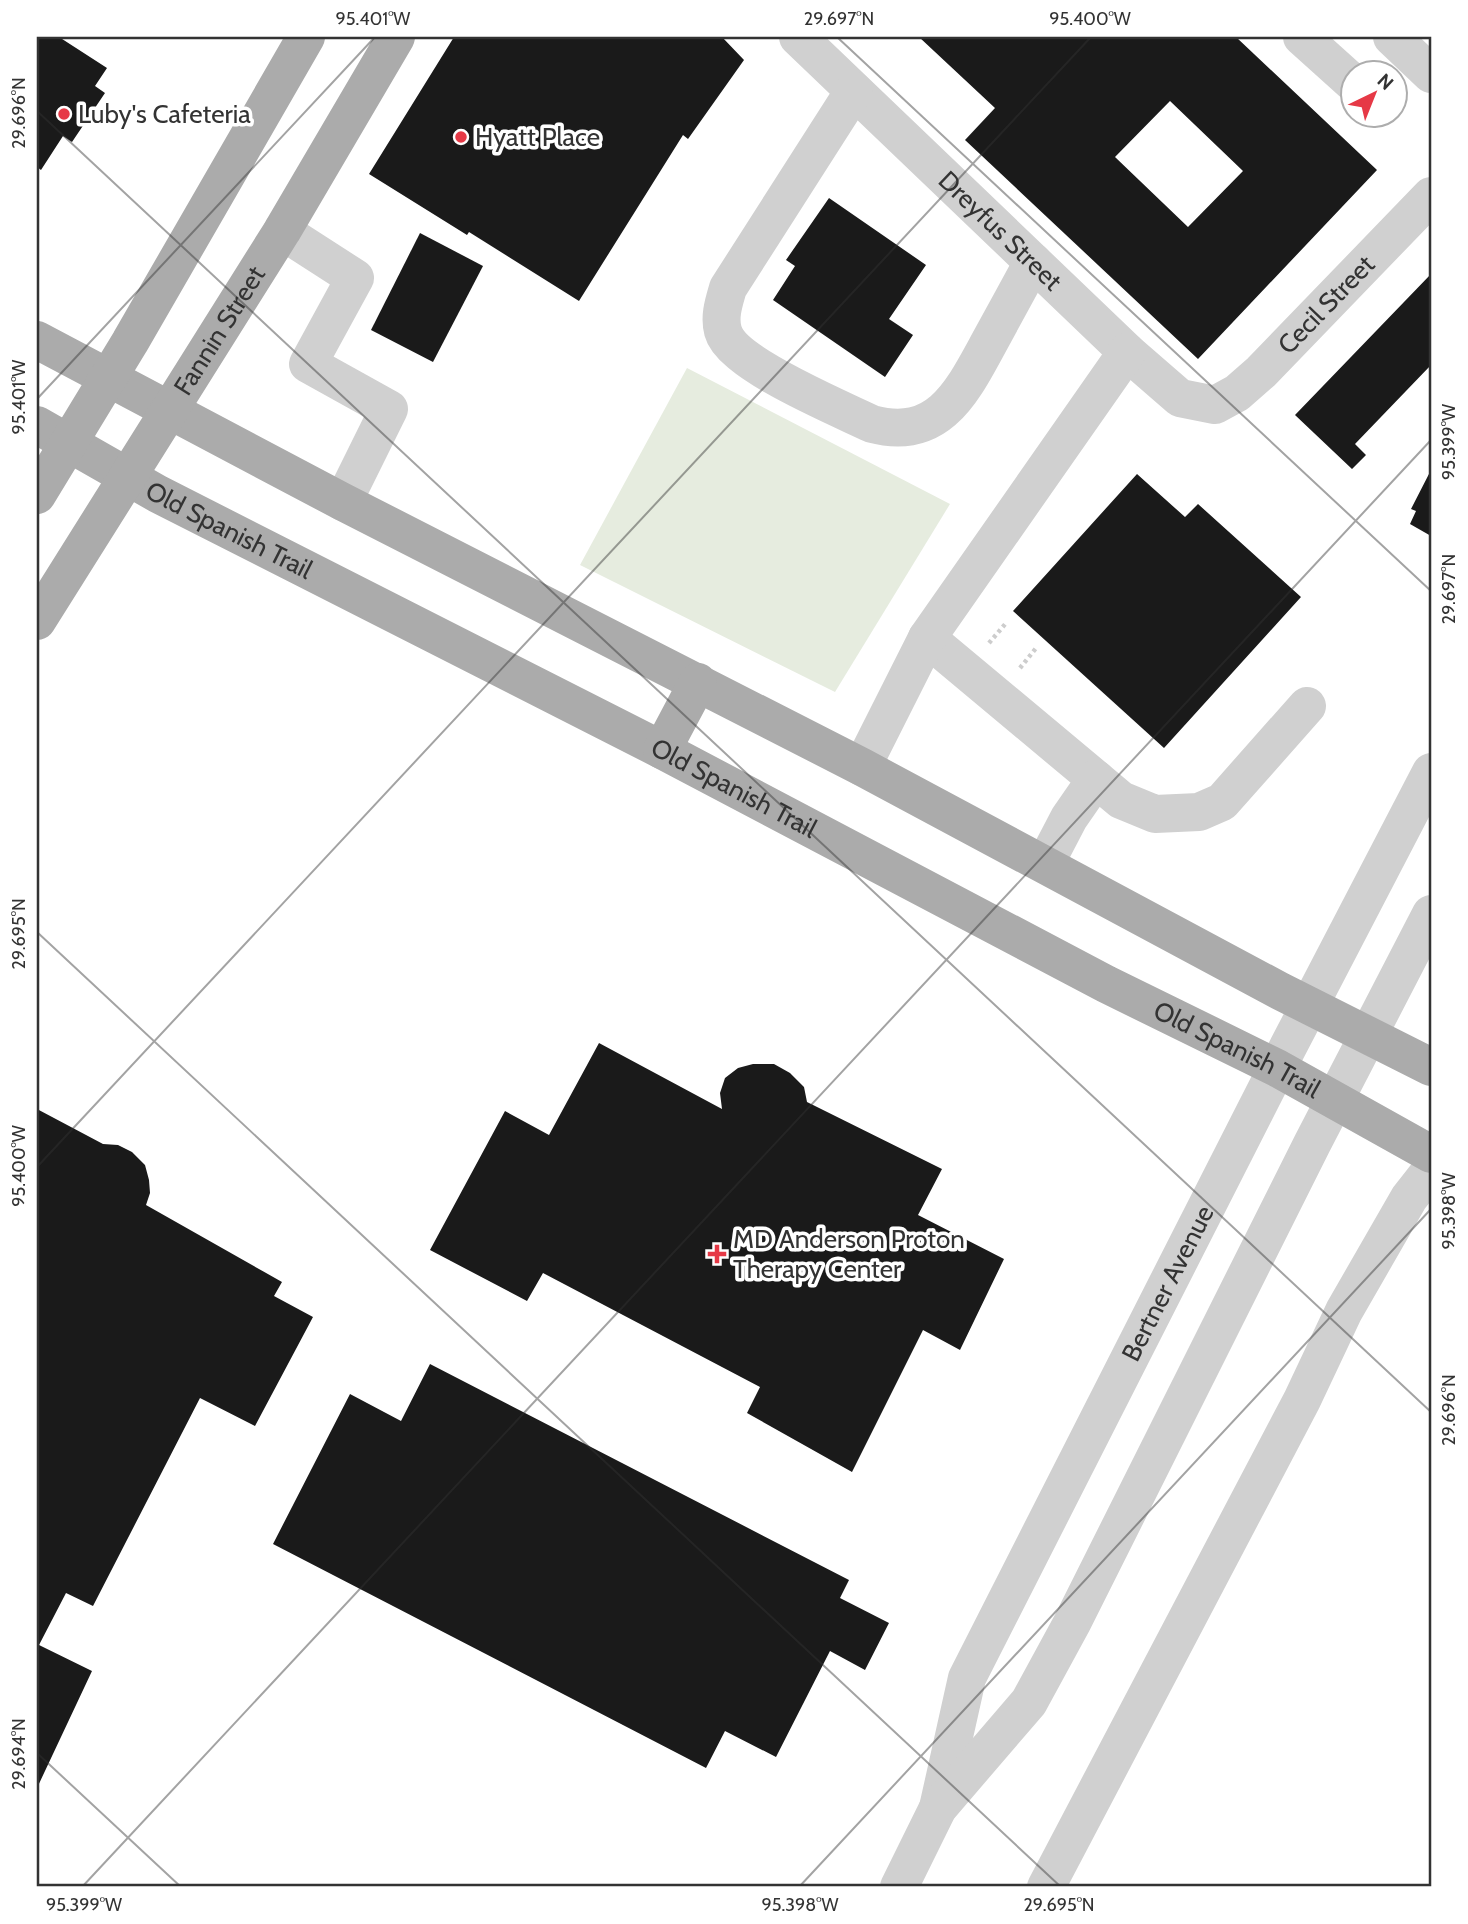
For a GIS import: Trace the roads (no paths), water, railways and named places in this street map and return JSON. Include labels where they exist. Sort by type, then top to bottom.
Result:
[{"type":"main road","points":[[37,495],[53,433],[108,378],[306,37]]},
{"type":"main road","name":"Fannin Street","points":[[37,621],[282,231],[396,37]]},
{"type":"main road","points":[[37,340],[343,502],[862,767],[1310,1007],[1370,1034],[1431,1067]]},
{"type":"main road","name":"Old Spanish Trail","points":[[53,433],[127,477],[662,750],[1106,984],[1277,1068],[1431,1154]]},
{"type":"main road","points":[[662,750],[698,682]]},
{"type":"street","name":"Dreyfus Street","points":[[798,37],[1127,352],[1180,398],[1215,405]]},
{"type":"street","points":[[1303,37],[1338,68]]},
{"type":"street","points":[[855,91],[728,288],[722,311],[723,332],[733,349],[754,365],[872,424],[890,429],[912,427],[943,412],[964,389],[1033,262]]},
{"type":"street","name":"Cecil Street","points":[[1215,405],[1237,393],[1261,372],[1431,196]]},
{"type":"street","points":[[282,231],[355,278],[308,365],[389,409],[343,502]]},
{"type":"street","points":[[862,767],[927,638],[1127,352]]},
{"type":"street","points":[[927,638],[1121,800],[1155,814],[1199,812],[1222,802],[1307,706]]},
{"type":"street","name":"Bertner Avenue","points":[[899,1887],[938,1808],[967,1678],[1277,1068],[1431,772]]},
{"type":"street","points":[[1045,864],[1069,818],[1096,779]]},
{"type":"street","name":"Bertner Avenue","points":[[938,1808],[1029,1702],[1072,1623],[1431,914]]},
{"type":"street","points":[[1046,1887],[1302,1400],[1344,1311],[1409,1198],[1431,1170]]},
{"type":"place","name":"Luby's Cafeteria","points":[[64,114]]},
{"type":"place","name":"Hyatt Place","points":[[461,137]]},
{"type":"place","name":"MD Anderson Proton Therapy Center","points":[[717,1254]]}]
